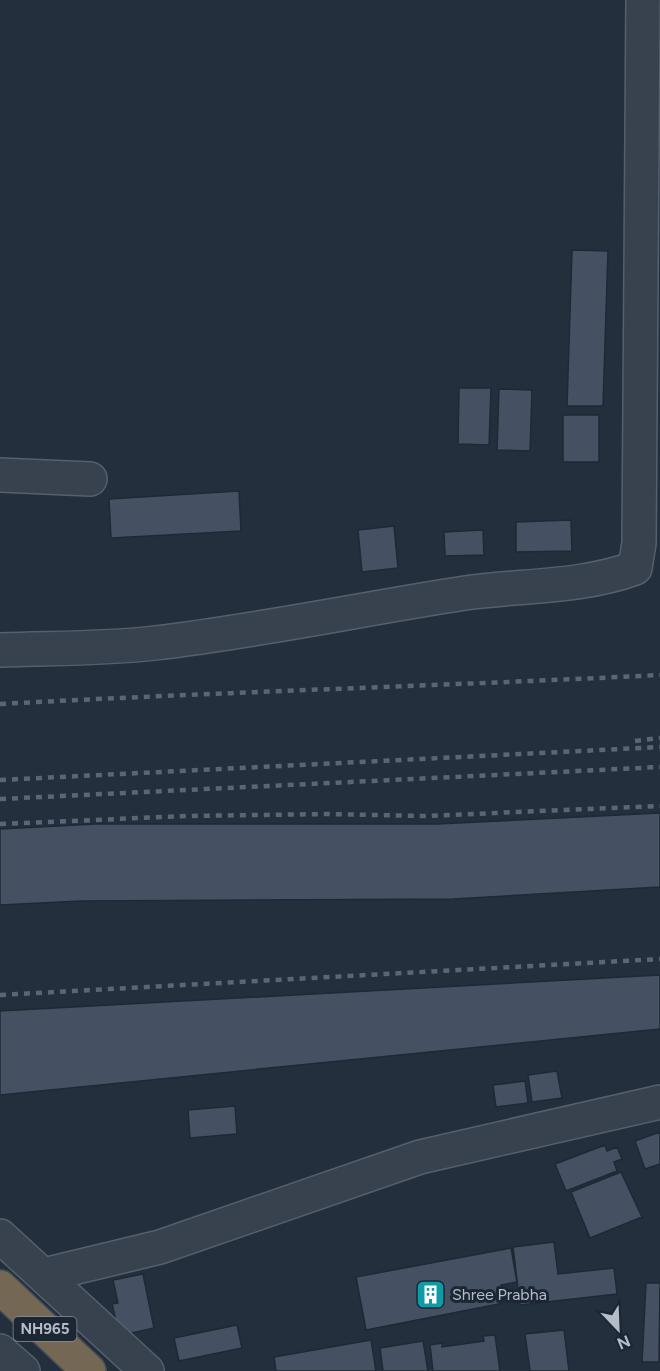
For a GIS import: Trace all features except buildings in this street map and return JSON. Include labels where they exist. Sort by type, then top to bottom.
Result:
[{"type":"highway","name":"NH965","points":[[0,1287],[89,1371]]},
{"type":"street","points":[[0,650],[151,644],[254,630],[466,593],[586,580],[615,575],[647,565],[639,543],[643,0]]},
{"type":"street","points":[[0,475],[90,479]]},
{"type":"street","points":[[44,1275],[160,1247],[420,1157],[660,1102]]},
{"type":"street","points":[[0,1236],[147,1371]]},
{"type":"street","points":[[0,1351],[22,1371]]},
{"type":"railway","points":[[0,704],[660,675]]},
{"type":"railway","points":[[635,741],[660,738]]},
{"type":"railway","points":[[0,780],[660,747]]},
{"type":"railway","points":[[0,799],[660,767]]},
{"type":"railway","points":[[0,824],[187,816],[328,814],[424,816],[660,806]]},
{"type":"railway","points":[[0,995],[660,959]]},
{"type":"place","name":"Shree Prabha","points":[[431,1294]]}]
